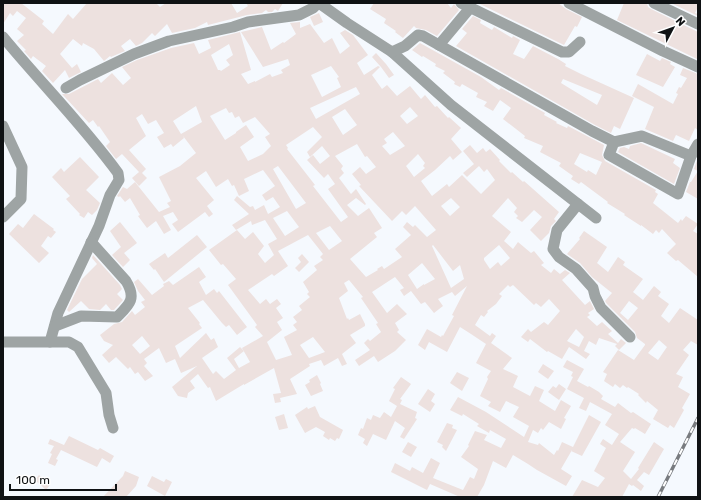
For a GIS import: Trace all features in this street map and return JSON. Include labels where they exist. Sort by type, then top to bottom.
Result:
[{"type":"street","points":[[66,88],[134,54],[169,41],[233,27],[248,22],[299,15],[313,8],[318,3],[352,27],[392,52],[451,105],[596,218]]},
{"type":"street","points":[[569,3],[663,51],[698,67]]},
{"type":"street","points":[[654,3],[698,24]]},
{"type":"street","points":[[439,45],[466,5],[562,52],[569,52],[580,42]]},
{"type":"street","points":[[392,52],[405,46],[418,34],[614,142],[642,136],[691,156]]},
{"type":"street","points":[[3,38],[30,71],[61,102],[80,124],[118,173],[119,180],[110,196],[99,226],[58,313],[50,342]]},
{"type":"street","points":[[3,126],[22,167],[21,199],[3,217]]},
{"type":"street","points":[[614,142],[608,155],[678,194],[691,156],[698,144]]},
{"type":"street","points":[[578,204],[557,230],[553,249],[559,257],[576,269],[593,288],[601,308],[630,337]]},
{"type":"street","points":[[54,326],[81,316],[117,318],[130,305],[131,296],[129,286],[126,281],[91,242]]},
{"type":"street","points":[[3,342],[69,342],[78,347],[106,393],[109,415],[113,428]]},
{"type":"building","points":[[3,3],[21,3],[44,21],[42,24],[53,34],[68,14],[73,19],[87,3],[156,3],[160,7],[166,3],[231,3],[237,13],[248,6],[246,3],[283,3],[278,11],[275,9],[272,12],[268,12],[266,10],[262,13],[247,15],[208,25],[207,22],[195,28],[172,33],[167,24],[155,36],[152,33],[142,43],[136,46],[130,39],[121,46],[125,51],[111,57],[110,56],[104,61],[94,49],[83,43],[82,46],[73,39],[60,54],[72,68],[77,64],[81,72],[69,78],[65,70],[53,83],[42,71],[46,66],[33,56],[31,59],[24,51],[26,50],[17,41],[24,35],[17,29],[26,18],[17,11],[13,16],[10,13],[3,24]]},
{"type":"building","points":[[374,3],[447,3],[451,8],[454,4],[459,10],[437,36],[414,26],[403,38],[384,23],[386,19],[370,9]]},
{"type":"building","points":[[558,3],[582,17],[577,27],[575,26],[564,45],[480,4]]},
{"type":"building","points":[[624,3],[647,3],[648,7],[651,9],[698,32],[697,59],[617,20]]},
{"type":"building","points":[[671,3],[698,3],[695,13],[698,14],[698,16]]},
{"type":"building","points":[[319,13],[323,22],[314,26],[310,17]]},
{"type":"building","points":[[473,16],[481,20],[480,23],[492,30],[494,27],[512,38],[513,36],[520,40],[513,54],[524,59],[533,46],[566,64],[565,66],[634,98],[620,129],[614,126],[611,133],[595,125],[456,46],[467,33],[462,29]],"holes":[[[563,79],[602,95],[597,105],[561,83]]]},
{"type":"building","points":[[300,22],[300,28],[310,24],[324,43],[332,38],[340,54],[350,46],[340,33],[345,30],[353,35],[368,55],[357,63],[364,75],[378,66],[380,67],[372,75],[382,89],[387,85],[397,96],[410,86],[421,99],[425,95],[435,107],[437,106],[448,118],[449,117],[461,128],[451,139],[462,152],[453,160],[450,156],[421,181],[432,196],[447,184],[449,187],[462,175],[481,194],[495,180],[487,169],[484,172],[479,166],[467,177],[463,173],[474,164],[463,151],[470,145],[477,153],[483,148],[486,152],[490,149],[511,173],[512,172],[523,182],[524,181],[559,212],[554,219],[556,221],[551,226],[549,233],[541,241],[530,230],[542,217],[534,210],[522,222],[516,218],[518,216],[514,212],[517,208],[508,198],[492,216],[511,232],[504,241],[513,249],[518,242],[531,253],[534,251],[544,263],[541,265],[551,273],[554,269],[560,274],[565,270],[570,273],[562,280],[585,305],[590,301],[594,309],[588,313],[590,315],[587,317],[597,326],[602,322],[612,331],[608,334],[618,343],[621,339],[626,343],[619,350],[615,346],[617,344],[599,338],[596,345],[589,341],[584,351],[590,354],[586,359],[569,347],[562,359],[548,351],[547,352],[530,339],[528,342],[521,337],[528,329],[531,332],[544,322],[548,325],[560,311],[549,299],[541,307],[536,303],[534,305],[513,285],[510,287],[508,285],[499,294],[502,296],[496,304],[487,311],[488,312],[484,317],[481,315],[475,325],[490,336],[492,333],[496,336],[491,343],[512,358],[503,369],[518,376],[513,387],[530,396],[535,386],[544,390],[539,401],[555,411],[561,400],[571,406],[564,418],[566,419],[561,429],[549,422],[543,430],[541,428],[538,433],[533,430],[528,442],[538,445],[539,443],[554,455],[557,450],[558,451],[562,442],[573,447],[589,415],[601,422],[582,456],[571,451],[561,469],[572,476],[566,486],[513,455],[506,468],[493,461],[484,485],[477,497],[460,497],[430,484],[427,490],[391,472],[395,463],[410,471],[412,467],[423,473],[431,458],[440,463],[433,478],[463,490],[470,477],[474,479],[478,469],[461,457],[469,446],[468,445],[475,431],[487,435],[484,440],[501,448],[506,439],[490,430],[489,433],[477,426],[479,424],[463,414],[462,416],[450,410],[458,397],[486,412],[524,437],[529,426],[513,417],[519,407],[506,401],[500,412],[488,406],[491,402],[480,396],[488,379],[487,377],[491,371],[476,363],[486,344],[460,327],[447,352],[429,342],[425,350],[418,345],[427,329],[441,337],[442,335],[443,336],[454,316],[452,315],[467,286],[455,296],[452,292],[438,299],[443,306],[434,313],[425,302],[421,304],[411,291],[404,296],[400,290],[404,288],[395,277],[372,292],[387,313],[397,304],[407,314],[395,323],[399,330],[397,332],[406,340],[395,351],[378,362],[374,356],[359,366],[355,360],[370,350],[364,343],[368,339],[370,341],[381,332],[376,324],[378,323],[361,298],[363,297],[349,280],[344,283],[348,291],[339,298],[347,319],[348,318],[349,320],[360,314],[365,324],[365,326],[350,335],[356,343],[342,354],[347,364],[342,366],[338,358],[324,366],[321,360],[309,364],[310,366],[290,379],[297,394],[280,398],[281,402],[275,403],[273,394],[281,393],[274,368],[216,401],[210,387],[208,388],[198,374],[190,381],[195,388],[188,393],[187,398],[178,396],[172,387],[197,366],[181,373],[175,359],[166,363],[159,348],[144,359],[147,363],[144,366],[153,376],[145,381],[138,372],[135,374],[130,367],[128,369],[116,357],[109,363],[102,355],[113,345],[104,341],[100,335],[114,324],[122,322],[132,311],[135,315],[145,307],[141,302],[145,300],[138,291],[134,282],[138,279],[152,295],[164,286],[163,284],[169,281],[173,285],[199,267],[206,277],[199,282],[206,295],[214,289],[217,293],[219,291],[247,327],[237,335],[229,325],[226,327],[222,323],[203,300],[188,308],[200,323],[199,324],[202,328],[175,346],[180,358],[206,333],[211,340],[214,338],[218,347],[202,358],[213,374],[216,371],[224,379],[236,370],[227,358],[240,347],[243,350],[242,348],[263,336],[255,327],[257,325],[228,285],[236,279],[223,264],[221,265],[209,250],[237,230],[245,239],[253,232],[264,246],[258,254],[265,263],[274,255],[268,244],[277,239],[265,220],[252,225],[251,221],[236,230],[232,225],[249,214],[234,200],[237,196],[250,207],[253,206],[255,210],[264,205],[268,214],[280,207],[273,197],[266,201],[262,195],[275,186],[263,170],[244,179],[249,191],[239,196],[234,185],[232,186],[228,179],[216,187],[206,171],[196,178],[214,200],[207,206],[213,214],[209,217],[205,212],[178,232],[172,224],[178,220],[173,212],[163,216],[171,230],[164,234],[156,221],[147,228],[138,216],[140,215],[130,198],[125,202],[120,196],[117,196],[123,187],[127,189],[135,182],[159,212],[170,207],[167,203],[171,201],[159,177],[180,166],[196,153],[183,136],[184,138],[173,147],[171,144],[164,148],[157,137],[164,133],[156,120],[148,124],[142,114],[136,118],[146,136],[129,150],[146,169],[142,173],[147,178],[139,186],[132,178],[139,172],[122,154],[116,159],[106,146],[110,142],[99,126],[98,127],[93,120],[89,123],[62,94],[69,94],[98,79],[101,83],[112,73],[123,85],[131,78],[122,67],[137,60],[171,48],[194,43],[199,54],[211,48],[208,40],[240,32],[251,70],[241,74],[248,84],[270,74],[272,77],[283,73],[281,70],[290,65],[288,59],[263,67],[241,32],[262,27],[271,50],[296,34],[290,23]],"holes":[[[229,44],[233,55],[226,60],[230,65],[221,71],[218,70],[211,55]],[[331,66],[339,77],[337,78],[341,87],[322,97],[311,75]],[[356,87],[360,94],[316,119],[310,108]],[[196,106],[202,122],[181,134],[173,121]],[[410,107],[418,116],[407,124],[400,116]],[[226,108],[229,113],[232,112],[235,118],[239,116],[243,123],[255,117],[270,134],[265,137],[271,146],[263,154],[248,161],[240,147],[254,137],[246,125],[225,140],[210,116]],[[345,109],[357,125],[343,135],[332,117]],[[313,127],[322,137],[307,152],[310,157],[322,146],[330,156],[320,164],[313,155],[307,160],[324,178],[328,174],[335,184],[328,189],[348,217],[341,222],[313,186],[315,185],[287,149],[288,148],[286,145]],[[393,132],[405,146],[390,155],[382,146],[387,143],[384,139]],[[357,144],[365,157],[367,156],[376,167],[366,174],[360,167],[352,174],[361,185],[359,186],[392,221],[402,211],[406,215],[415,206],[436,230],[427,237],[415,225],[413,227],[407,222],[403,227],[411,235],[395,249],[402,257],[384,269],[382,266],[366,277],[350,259],[377,237],[374,233],[382,228],[369,208],[358,216],[347,205],[356,198],[365,205],[366,204],[356,189],[351,194],[339,178],[344,173],[341,169],[343,166],[335,156]],[[418,154],[425,163],[423,166],[425,168],[414,177],[406,166]],[[278,166],[306,203],[296,209],[273,169]],[[451,198],[460,207],[450,216],[441,206]],[[287,211],[299,227],[285,236],[273,218]],[[330,226],[342,241],[329,250],[316,233]],[[308,235],[323,254],[320,257],[323,260],[314,266],[317,270],[303,282],[309,292],[307,294],[310,297],[299,306],[302,310],[293,317],[297,322],[293,325],[297,330],[284,337],[292,355],[276,360],[267,342],[282,330],[277,322],[283,318],[276,308],[281,304],[277,299],[270,304],[266,299],[260,304],[248,290],[272,274],[274,276],[288,266],[278,251]],[[433,245],[453,271],[460,265],[464,279],[451,288],[432,246]],[[499,245],[510,258],[501,266],[498,262],[490,269],[484,258]],[[422,263],[435,279],[417,289],[408,275]],[[576,329],[584,337],[579,347],[567,341]],[[142,336],[150,346],[140,354],[132,345]],[[313,337],[325,352],[309,358],[300,345]],[[244,351],[250,362],[239,368],[234,359]]]},
{"type":"building","points":[[420,43],[481,77],[499,90],[501,88],[545,113],[544,115],[557,122],[556,123],[567,128],[568,126],[604,145],[602,155],[605,161],[656,190],[655,192],[658,194],[653,203],[678,223],[686,216],[698,224],[693,231],[698,234],[698,277],[667,253],[676,244],[662,229],[659,233],[656,230],[653,234],[624,215],[625,214],[607,203],[608,202],[581,182],[579,184],[571,179],[573,176],[559,166],[561,163],[540,152],[543,146],[524,138],[525,136],[503,119],[511,108],[500,100],[493,111],[484,106],[487,102],[476,97],[478,93],[462,84],[460,87],[454,84],[455,82],[443,73],[445,71],[412,50]],"holes":[[[580,153],[602,162],[596,175],[588,170],[587,172],[574,164]]]},
{"type":"building","points":[[376,53],[394,75],[389,78],[372,57]]},
{"type":"building","points":[[647,54],[660,61],[662,58],[671,62],[670,64],[675,67],[663,87],[636,75]]},
{"type":"building","points":[[683,68],[698,74],[698,130],[695,128],[689,141],[676,135],[673,141],[645,129],[654,107],[632,96],[638,84],[673,104],[678,94],[676,93],[679,87],[681,88],[687,78],[680,75]]},
{"type":"building","points":[[641,143],[675,159],[673,163],[680,168],[674,184],[618,152],[620,148],[624,147],[629,149],[630,146]]},
{"type":"building","points":[[80,157],[99,177],[86,190],[100,203],[97,210],[92,215],[88,212],[84,218],[79,215],[80,214],[66,199],[70,196],[52,177],[61,168],[64,172]]},
{"type":"building","points":[[698,158],[698,171],[694,169]]},
{"type":"building","points":[[698,171],[698,199],[686,192],[690,182]]},
{"type":"building","points":[[34,214],[56,232],[51,238],[48,236],[41,246],[49,253],[39,263],[9,234],[18,224],[23,228]]},
{"type":"building","points":[[120,222],[137,243],[124,253],[130,260],[123,267],[112,255],[121,247],[110,231]]},
{"type":"building","points":[[584,231],[607,247],[597,263],[608,272],[618,257],[625,262],[623,265],[643,279],[633,292],[643,300],[654,286],[661,292],[658,296],[669,304],[661,316],[669,323],[680,308],[698,320],[698,345],[691,341],[683,350],[689,355],[676,374],[683,377],[678,387],[690,394],[682,408],[684,410],[674,428],[670,425],[668,428],[653,419],[658,410],[647,401],[646,403],[638,395],[639,394],[623,385],[620,388],[615,384],[613,387],[604,381],[607,374],[603,372],[618,350],[634,360],[645,344],[637,338],[635,332],[605,301],[612,293],[592,277],[580,263],[567,254],[580,239],[579,238]],"holes":[[[629,301],[638,308],[628,320],[620,313]],[[659,340],[667,347],[658,360],[648,353]]]},
{"type":"building","points":[[197,235],[207,247],[164,282],[155,269],[154,270],[149,264],[165,253],[168,258]]},
{"type":"building","points":[[302,254],[309,262],[299,272],[295,268],[301,262],[298,258]]},
{"type":"building","points":[[93,255],[120,285],[122,289],[117,294],[123,300],[114,310],[111,310],[106,304],[100,310],[89,309],[81,301],[69,312],[67,310],[82,279],[97,264],[92,258]]},
{"type":"building","points":[[567,360],[584,369],[577,381],[599,392],[603,396],[601,399],[615,407],[618,403],[631,413],[633,412],[651,424],[645,434],[635,428],[632,428],[620,442],[635,452],[623,471],[631,479],[639,469],[638,468],[654,442],[664,449],[649,475],[644,472],[637,480],[644,486],[641,491],[629,484],[622,497],[572,497],[582,480],[598,487],[605,478],[594,471],[606,448],[600,444],[603,439],[612,445],[619,434],[605,425],[612,414],[590,402],[586,411],[579,408],[584,398],[567,389],[573,377],[571,376],[573,372],[563,367]]},
{"type":"building","points":[[543,364],[554,371],[548,379],[538,372]]},
{"type":"building","points":[[457,372],[469,378],[462,391],[450,383]]},
{"type":"building","points":[[317,375],[323,391],[311,396],[305,385],[310,382],[309,380]]},
{"type":"building","points":[[401,377],[411,384],[400,399],[402,400],[400,404],[417,412],[415,418],[417,419],[404,439],[400,437],[405,428],[395,421],[386,440],[373,434],[367,446],[363,443],[365,439],[358,435],[361,428],[363,429],[367,418],[371,420],[373,415],[380,418],[384,412],[391,417],[397,406],[389,401],[395,389],[393,388]]},
{"type":"building","points":[[559,384],[566,389],[559,400],[548,392],[553,386],[556,388]]},
{"type":"building","points":[[428,389],[435,394],[431,401],[435,404],[430,412],[418,404]]},
{"type":"building","points":[[315,406],[320,417],[343,430],[339,439],[337,438],[335,441],[330,438],[329,440],[323,436],[325,432],[316,427],[305,433],[295,415],[307,407],[308,409]]},
{"type":"building","points":[[284,414],[288,428],[279,430],[275,417]]},
{"type":"building","points":[[447,423],[453,425],[452,428],[457,430],[446,451],[442,447],[443,445],[437,442]]},
{"type":"building","points":[[69,436],[98,450],[100,448],[114,456],[110,463],[102,458],[97,467],[61,450],[56,459],[58,460],[55,466],[48,463],[52,454],[50,453],[54,446],[48,444],[50,439],[64,445]]},
{"type":"building","points":[[408,442],[417,447],[411,457],[402,452]]},
{"type":"building","points":[[125,471],[139,477],[136,486],[126,497],[103,497],[123,476]]},
{"type":"building","points":[[39,475],[50,485],[46,490],[35,480]]},
{"type":"building","points":[[152,476],[164,482],[166,479],[172,482],[165,496],[147,486]]},
{"type":"railway","points":[[658,497],[698,418]]}]
